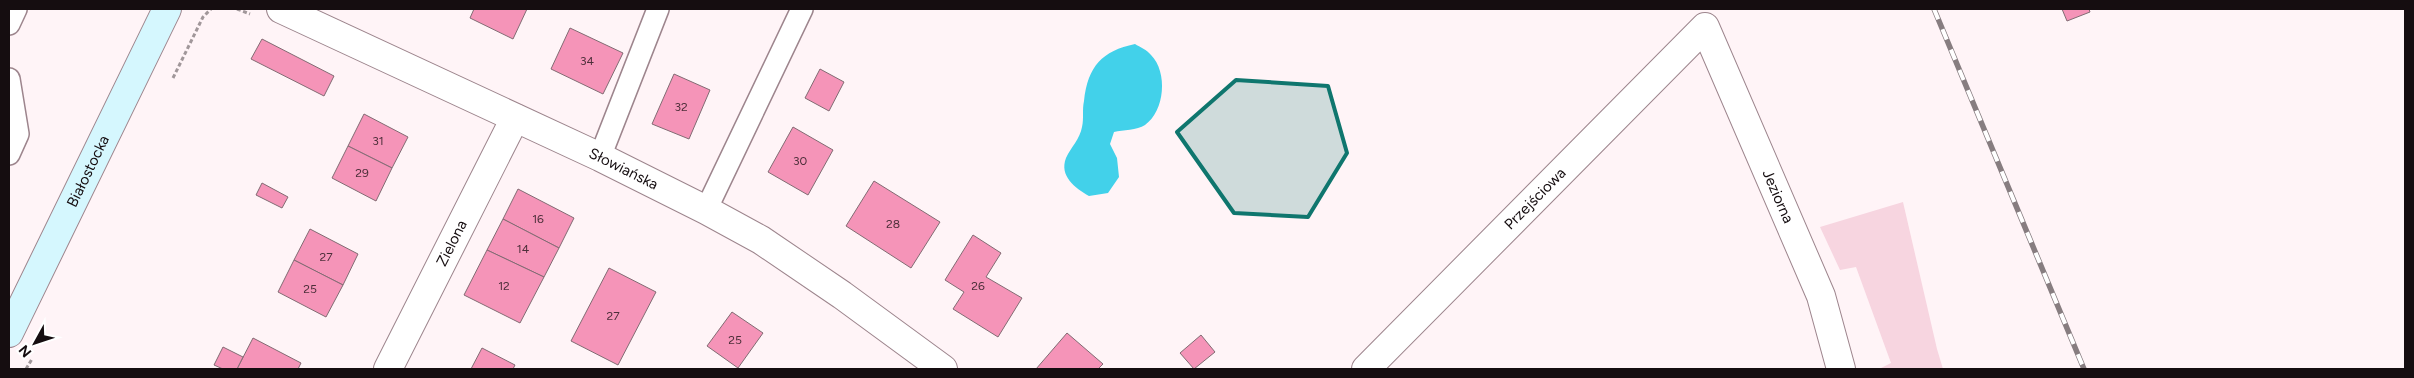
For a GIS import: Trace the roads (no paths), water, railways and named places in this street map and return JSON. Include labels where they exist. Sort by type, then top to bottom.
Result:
[{"type":"street","name":"Białostocka","points":[[9,333],[167,9]]},
{"type":"street","name":"Słowiańska","points":[[281,9],[600,157],[706,210],[761,240],[842,295],[943,369]]},
{"type":"street","name":"Przejściowa","points":[[1366,369],[1705,27]]},
{"type":"street","name":"Jeziorna","points":[[1705,27],[1821,296],[1841,369]]},
{"type":"street","name":"Zielona","points":[[388,369],[515,118]]},
{"type":"lane","points":[[9,24],[16,9]]},
{"type":"lane","points":[[600,157],[658,9]]},
{"type":"lane","points":[[706,210],[803,10]]},
{"type":"lane","points":[[9,79],[18,134],[9,154]]},
{"type":"water","points":[[1135,44],[1151,55],[1160,71],[1162,91],[1157,111],[1152,119],[1142,127],[1114,132],[1110,144],[1117,158],[1119,177],[1108,193],[1089,196],[1070,181],[1064,164],[1081,131],[1083,104],[1089,78],[1093,69],[1105,56],[1123,47]]},
{"type":"railway","points":[[1934,9],[2084,369]]}]
